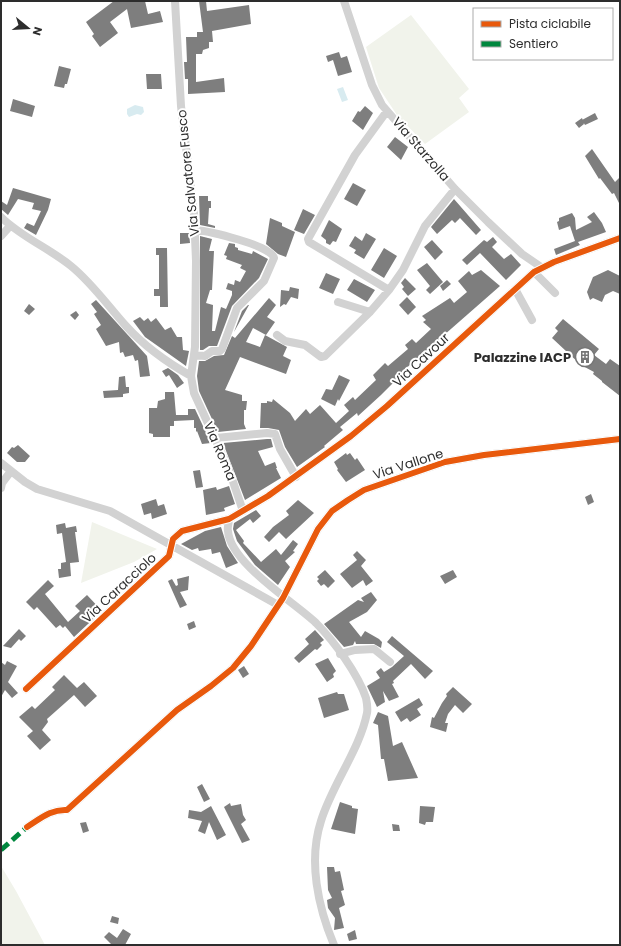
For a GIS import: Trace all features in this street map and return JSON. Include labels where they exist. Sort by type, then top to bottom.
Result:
[{"type":"street","name":"Via Salvatore Fusco","points":[[175,1],[181,106],[193,197],[196,262],[194,356],[191,376],[194,393]]},
{"type":"street","name":"Via Starzolla","points":[[344,1],[372,86],[387,111],[455,189],[538,270],[555,293]]},
{"type":"street","points":[[387,111],[355,155],[308,239],[309,242],[389,290]]},
{"type":"street","points":[[277,335],[285,341],[305,345],[317,355],[323,357],[370,312],[389,290],[403,270],[425,226],[455,189]]},
{"type":"street","points":[[1,217],[10,226],[70,265],[90,283],[127,328],[166,362],[191,376]]},
{"type":"street","points":[[1,236],[10,226]]},
{"type":"street","points":[[194,230],[216,233],[271,253],[274,258],[264,282],[237,308],[222,349],[220,351],[212,351],[205,356],[194,356]]},
{"type":"street","name":"Via Cavour","points":[[243,511],[296,477],[351,436],[387,406],[515,289],[538,270],[620,238]]},
{"type":"street","points":[[515,289],[532,320]]},
{"type":"street","points":[[338,302],[370,312]]},
{"type":"street","name":"Via Roma","points":[[194,393],[216,438],[243,511]]},
{"type":"street","points":[[216,438],[272,433],[277,437],[280,449],[296,477]]},
{"type":"street","name":"Via Vallone","points":[[27,827],[49,813],[60,809],[67,810],[177,710],[233,668],[251,646],[283,598],[306,549],[318,529],[332,511],[364,490],[445,462],[484,455],[620,439]]},
{"type":"street","points":[[1,463],[37,489],[110,511],[156,535],[172,546],[278,605]]},
{"type":"street","points":[[1,488],[2,483],[11,471]]},
{"type":"street","name":"Via Caracciolo","points":[[26,689],[169,556],[173,539],[182,531],[229,519],[243,511]]},
{"type":"street","points":[[229,519],[228,531],[236,551],[243,561],[283,598],[293,603],[317,624],[340,654],[363,690],[368,706],[358,740],[332,793],[321,821],[318,835],[315,862],[316,882],[329,932],[334,945]]},
{"type":"street","points":[[340,654],[355,650],[374,649],[390,662]]},
{"type":"shaded area","points":[[411,15],[469,89],[459,98],[469,112],[425,144],[397,115],[379,88],[366,47]]},
{"type":"shaded area","points":[[343,87],[348,100],[342,102],[337,89]]},
{"type":"shaded area","points":[[135,105],[143,107],[144,112],[141,115],[137,114],[129,117],[127,114],[127,109]]},
{"type":"shaded area","points":[[92,522],[157,549],[134,562],[81,583]]},
{"type":"shaded area","points":[[1,866],[16,891],[45,945],[1,945]]},
{"type":"building","points":[[114,1],[145,1],[148,14],[160,11],[163,22],[131,28],[127,9],[110,22],[118,33],[100,47],[92,36],[94,34],[86,22]]},
{"type":"building","points":[[199,1],[206,1],[207,11],[249,5],[251,24],[212,31],[213,42],[209,42],[209,48],[203,50],[202,54],[196,54],[196,82],[224,78],[225,92],[188,94],[188,79],[185,79],[184,62],[187,62],[186,37],[197,37],[197,32],[203,32]]},
{"type":"building","points":[[339,52],[341,58],[347,56],[352,72],[338,76],[333,60],[328,62],[326,56]]},
{"type":"building","points":[[59,66],[71,69],[67,84],[65,84],[64,88],[54,86]]},
{"type":"building","points":[[146,74],[161,74],[162,89],[147,89]]},
{"type":"building","points":[[13,99],[35,106],[32,117],[10,111]]},
{"type":"building","points":[[365,106],[373,113],[363,130],[352,121],[358,111],[360,112]]},
{"type":"building","points":[[595,113],[598,119],[585,125],[582,120]]},
{"type":"building","points":[[582,118],[584,124],[579,128],[575,123]]},
{"type":"building","points":[[395,137],[408,147],[401,160],[387,147]]},
{"type":"building","points":[[592,149],[615,182],[620,177],[620,205],[614,193],[612,194],[600,178],[599,179],[585,156]]},
{"type":"building","points":[[353,183],[366,190],[357,206],[344,199]]},
{"type":"building","points":[[13,188],[51,199],[48,210],[36,235],[24,228],[27,223],[34,226],[41,211],[32,209],[34,203],[18,199],[8,215],[1,209],[1,201],[7,205]]},
{"type":"building","points":[[199,196],[208,196],[208,201],[211,201],[208,224],[215,226],[215,228],[200,225]]},
{"type":"building","points":[[454,199],[481,230],[476,235],[460,218],[455,223],[452,220],[437,234],[431,227]]},
{"type":"building","points":[[303,209],[315,215],[304,234],[294,230]]},
{"type":"building","points":[[594,212],[602,223],[606,232],[578,242],[580,245],[556,255],[554,249],[575,241],[570,226],[559,230],[557,222],[559,221],[559,218],[572,213],[575,218],[576,230],[592,222],[587,217]]},
{"type":"building","points":[[270,218],[282,223],[282,226],[295,232],[286,257],[278,254],[266,244]]},
{"type":"building","points":[[329,220],[342,229],[336,242],[333,241],[330,245],[326,243],[326,240],[321,236]]},
{"type":"building","points":[[180,233],[189,233],[190,243],[180,244]]},
{"type":"building","points":[[366,233],[376,239],[364,259],[354,253],[356,250],[349,246],[355,236],[362,241]]},
{"type":"building","points":[[200,236],[212,239],[209,251],[214,251],[212,290],[210,290],[206,303],[213,305],[212,331],[215,331],[221,307],[226,309],[232,295],[232,291],[226,289],[228,283],[234,285],[235,280],[240,282],[246,271],[240,268],[242,265],[226,259],[227,256],[224,255],[229,243],[235,244],[235,247],[238,248],[238,250],[252,254],[253,251],[268,259],[259,278],[232,306],[217,346],[209,346],[203,350],[200,350]]},
{"type":"building","points":[[493,237],[497,242],[492,247],[504,259],[511,254],[521,265],[506,280],[480,253],[467,265],[462,260],[484,240],[487,242]]},
{"type":"building","points":[[432,240],[443,252],[435,260],[424,247]]},
{"type":"building","points":[[156,248],[167,248],[168,307],[160,307],[160,296],[154,296],[154,289],[159,289],[159,255],[156,255]]},
{"type":"building","points":[[384,248],[397,256],[384,278],[371,270]]},
{"type":"building","points":[[427,263],[443,282],[430,294],[426,290],[430,286],[417,270]]},
{"type":"building","points":[[481,270],[500,286],[395,378],[397,379],[358,416],[357,413],[340,427],[343,430],[324,446],[325,447],[297,467],[285,447],[279,430],[260,428],[261,403],[267,403],[267,401],[272,402],[273,399],[290,413],[295,421],[306,409],[310,414],[320,405],[336,423],[349,411],[344,405],[353,397],[355,400],[376,380],[373,375],[385,363],[388,366],[408,349],[405,345],[412,339],[416,343],[431,329],[423,322],[426,320],[422,316],[450,298],[454,303],[467,292],[458,281],[469,271],[472,275]]},
{"type":"building","points":[[608,270],[620,276],[620,294],[613,291],[605,295],[602,302],[593,298],[590,300],[587,292],[593,277]]},
{"type":"building","points":[[326,273],[340,279],[333,294],[319,288]]},
{"type":"building","points":[[405,278],[416,289],[408,296],[402,289],[404,287],[401,283]]},
{"type":"building","points":[[354,279],[375,290],[367,302],[347,290]]},
{"type":"building","points":[[447,280],[451,284],[443,291],[440,286]]},
{"type":"building","points":[[290,287],[299,289],[298,299],[291,297],[286,305],[284,304],[280,307],[281,290],[289,291]]},
{"type":"building","points":[[407,297],[416,307],[408,315],[399,305]]},
{"type":"building","points":[[269,298],[276,305],[267,317],[275,322],[266,335],[253,328],[246,342],[260,347],[265,335],[287,347],[283,356],[291,360],[286,374],[240,357],[225,390],[242,395],[242,401],[247,401],[246,410],[244,410],[244,424],[246,429],[218,432],[199,391],[197,376],[199,361],[205,361],[214,356],[224,355],[232,336],[235,338]]},
{"type":"building","points":[[96,300],[147,356],[150,376],[140,377],[138,360],[135,361],[133,355],[125,357],[123,352],[120,353],[119,342],[106,346],[96,329],[101,325],[94,314],[97,312],[91,304]]},
{"type":"building","points":[[29,304],[35,309],[29,315],[24,311]]},
{"type":"building","points":[[249,305],[234,332],[242,311]]},
{"type":"building","points":[[76,311],[79,315],[75,320],[70,315]]},
{"type":"building","points":[[140,317],[144,321],[148,318],[151,322],[156,318],[165,330],[171,327],[177,337],[182,337],[183,350],[189,351],[186,366],[145,337],[133,321]]},
{"type":"building","name":"Palazzine IACP","points":[[563,319],[599,349],[594,355],[606,364],[610,359],[620,366],[620,396],[593,374],[594,372],[581,365],[552,338],[558,331],[555,328]]},
{"type":"building","points":[[168,368],[178,375],[184,383],[177,388],[169,375],[166,377],[162,371]]},
{"type":"building","points":[[339,375],[350,380],[335,406],[321,399],[326,389],[332,390]]},
{"type":"building","points":[[125,376],[126,387],[129,387],[129,393],[123,394],[123,397],[104,398],[103,391],[118,390],[119,377]]},
{"type":"building","points":[[165,392],[174,392],[176,415],[188,415],[188,409],[195,409],[211,443],[202,444],[197,431],[196,432],[196,428],[194,428],[194,420],[174,421],[174,426],[170,426],[170,437],[153,437],[153,434],[149,433],[149,408],[157,408],[158,401],[165,399]]},
{"type":"building","points":[[271,439],[273,447],[258,451],[265,466],[275,462],[281,478],[245,500],[223,443]]},
{"type":"building","points":[[18,445],[30,456],[25,462],[17,462],[7,453],[12,447],[14,448]]},
{"type":"building","points":[[346,453],[347,455],[350,453],[355,460],[357,458],[365,470],[346,482],[337,470],[338,469],[334,462]]},
{"type":"building","points":[[200,470],[203,487],[196,488],[193,471]]},
{"type":"building","points":[[229,486],[235,504],[224,508],[225,511],[206,515],[203,490],[216,487],[217,490]]},
{"type":"building","points":[[591,494],[594,502],[588,505],[585,497]]},
{"type":"building","points":[[156,499],[158,506],[164,504],[167,514],[152,519],[151,513],[144,515],[141,504]]},
{"type":"building","points":[[298,500],[314,513],[286,539],[279,532],[269,542],[264,537],[273,527],[289,515],[286,511]]},
{"type":"building","points":[[256,510],[261,516],[253,523],[250,519],[236,530],[244,541],[243,543],[261,562],[276,549],[281,555],[293,540],[298,544],[293,551],[295,552],[285,561],[290,567],[278,585],[255,565],[237,541],[233,529],[234,523]]},
{"type":"building","points":[[65,523],[66,528],[76,526],[77,532],[75,532],[79,562],[70,563],[71,576],[59,578],[58,569],[61,569],[61,563],[66,562],[62,533],[57,534],[56,525]]},
{"type":"building","points":[[221,527],[227,546],[238,563],[226,568],[220,552],[212,554],[211,549],[199,551],[198,548],[192,550],[181,544],[205,531]]},
{"type":"building","points":[[357,551],[366,560],[361,566],[373,581],[366,586],[363,580],[352,588],[340,574],[357,560],[353,555]]},
{"type":"building","points":[[325,570],[335,581],[328,588],[324,584],[321,586],[317,581],[319,579],[317,577]]},
{"type":"building","points":[[453,570],[457,577],[445,584],[440,576]]},
{"type":"building","points":[[189,576],[188,590],[180,592],[187,605],[180,608],[168,581],[172,579],[176,586],[178,585],[177,579]]},
{"type":"building","points":[[48,580],[54,586],[45,594],[68,622],[80,611],[75,606],[87,595],[102,611],[74,637],[65,626],[63,628],[60,625],[56,628],[37,607],[34,610],[26,602]]},
{"type":"building","points":[[371,592],[377,600],[367,612],[349,622],[361,637],[365,631],[379,639],[382,642],[381,648],[374,644],[356,644],[355,641],[353,645],[344,647],[324,624],[358,600],[364,602],[361,598]]},
{"type":"building","points":[[194,621],[196,627],[189,630],[187,624]]},
{"type":"building","points":[[19,629],[26,636],[21,641],[19,639],[11,648],[3,646]]},
{"type":"building","points":[[315,630],[324,640],[320,643],[322,645],[299,663],[294,658],[309,644],[305,639]]},
{"type":"building","points":[[392,636],[433,671],[425,679],[411,664],[393,681],[394,683],[392,684],[399,697],[389,701],[383,691],[385,702],[377,707],[367,686],[380,678],[376,672],[381,668],[384,672],[404,656],[387,642]]},
{"type":"building","points":[[328,658],[336,671],[333,674],[334,677],[327,682],[315,664]]},
{"type":"building","points":[[7,661],[17,666],[8,682],[18,693],[12,698],[5,690],[1,697],[1,662],[5,665]]},
{"type":"building","points":[[244,666],[249,674],[243,678],[238,670]]},
{"type":"building","points":[[64,675],[77,688],[84,682],[97,696],[85,707],[74,695],[47,719],[48,722],[42,730],[51,740],[40,750],[27,736],[33,731],[19,717],[32,706],[35,709],[55,690],[52,687]]},
{"type":"building","points":[[453,687],[472,704],[463,713],[455,705],[448,714],[445,723],[448,723],[446,732],[430,727],[432,717],[434,718],[447,696],[446,694]]},
{"type":"building","points":[[337,692],[338,694],[344,694],[349,710],[324,718],[318,698]]},
{"type":"building","points":[[419,698],[423,705],[417,709],[421,715],[410,722],[407,718],[401,722],[395,712]]},
{"type":"building","points":[[378,712],[388,716],[393,746],[402,742],[418,778],[388,781],[384,759],[381,759],[378,725],[373,723]]},
{"type":"building","points":[[202,784],[210,799],[204,802],[197,787]]},
{"type":"building","points":[[340,802],[352,806],[352,808],[358,809],[355,834],[331,829]]},
{"type":"building","points":[[230,803],[231,806],[241,804],[243,815],[246,820],[241,824],[250,840],[242,843],[224,807]]},
{"type":"building","points":[[211,806],[226,835],[217,840],[209,822],[205,834],[198,831],[202,821],[188,818],[189,810],[201,812]]},
{"type":"building","points":[[420,806],[435,807],[433,822],[426,822],[425,825],[419,823]]},
{"type":"building","points":[[86,822],[89,831],[83,833],[80,823]]},
{"type":"building","points":[[392,824],[399,825],[400,831],[393,831]]},
{"type":"building","points":[[327,867],[334,867],[335,872],[340,871],[344,890],[341,891],[345,905],[339,908],[344,928],[334,930],[335,918],[328,908],[327,900],[332,898],[328,890]]},
{"type":"building","points":[[112,916],[119,918],[118,924],[110,922]]},
{"type":"building","points":[[123,929],[131,934],[125,945],[112,945],[104,937],[109,932],[117,938]]},
{"type":"building","points":[[355,930],[357,939],[349,941],[347,934]]},
{"type":"marked path","points":[[1,850],[27,827]]},
{"type":"cycle path","points":[[26,689],[169,556],[173,539],[182,531],[229,519],[268,496],[351,436],[387,406],[534,272],[554,262],[620,238]]},
{"type":"cycle path","points":[[27,827],[51,813],[67,810],[177,710],[233,668],[251,646],[283,598],[318,529],[332,511],[348,500],[364,490],[445,462],[484,455],[620,439]]},
{"type":"place","name":"Palazzine IACP","points":[[585,357]]}]
